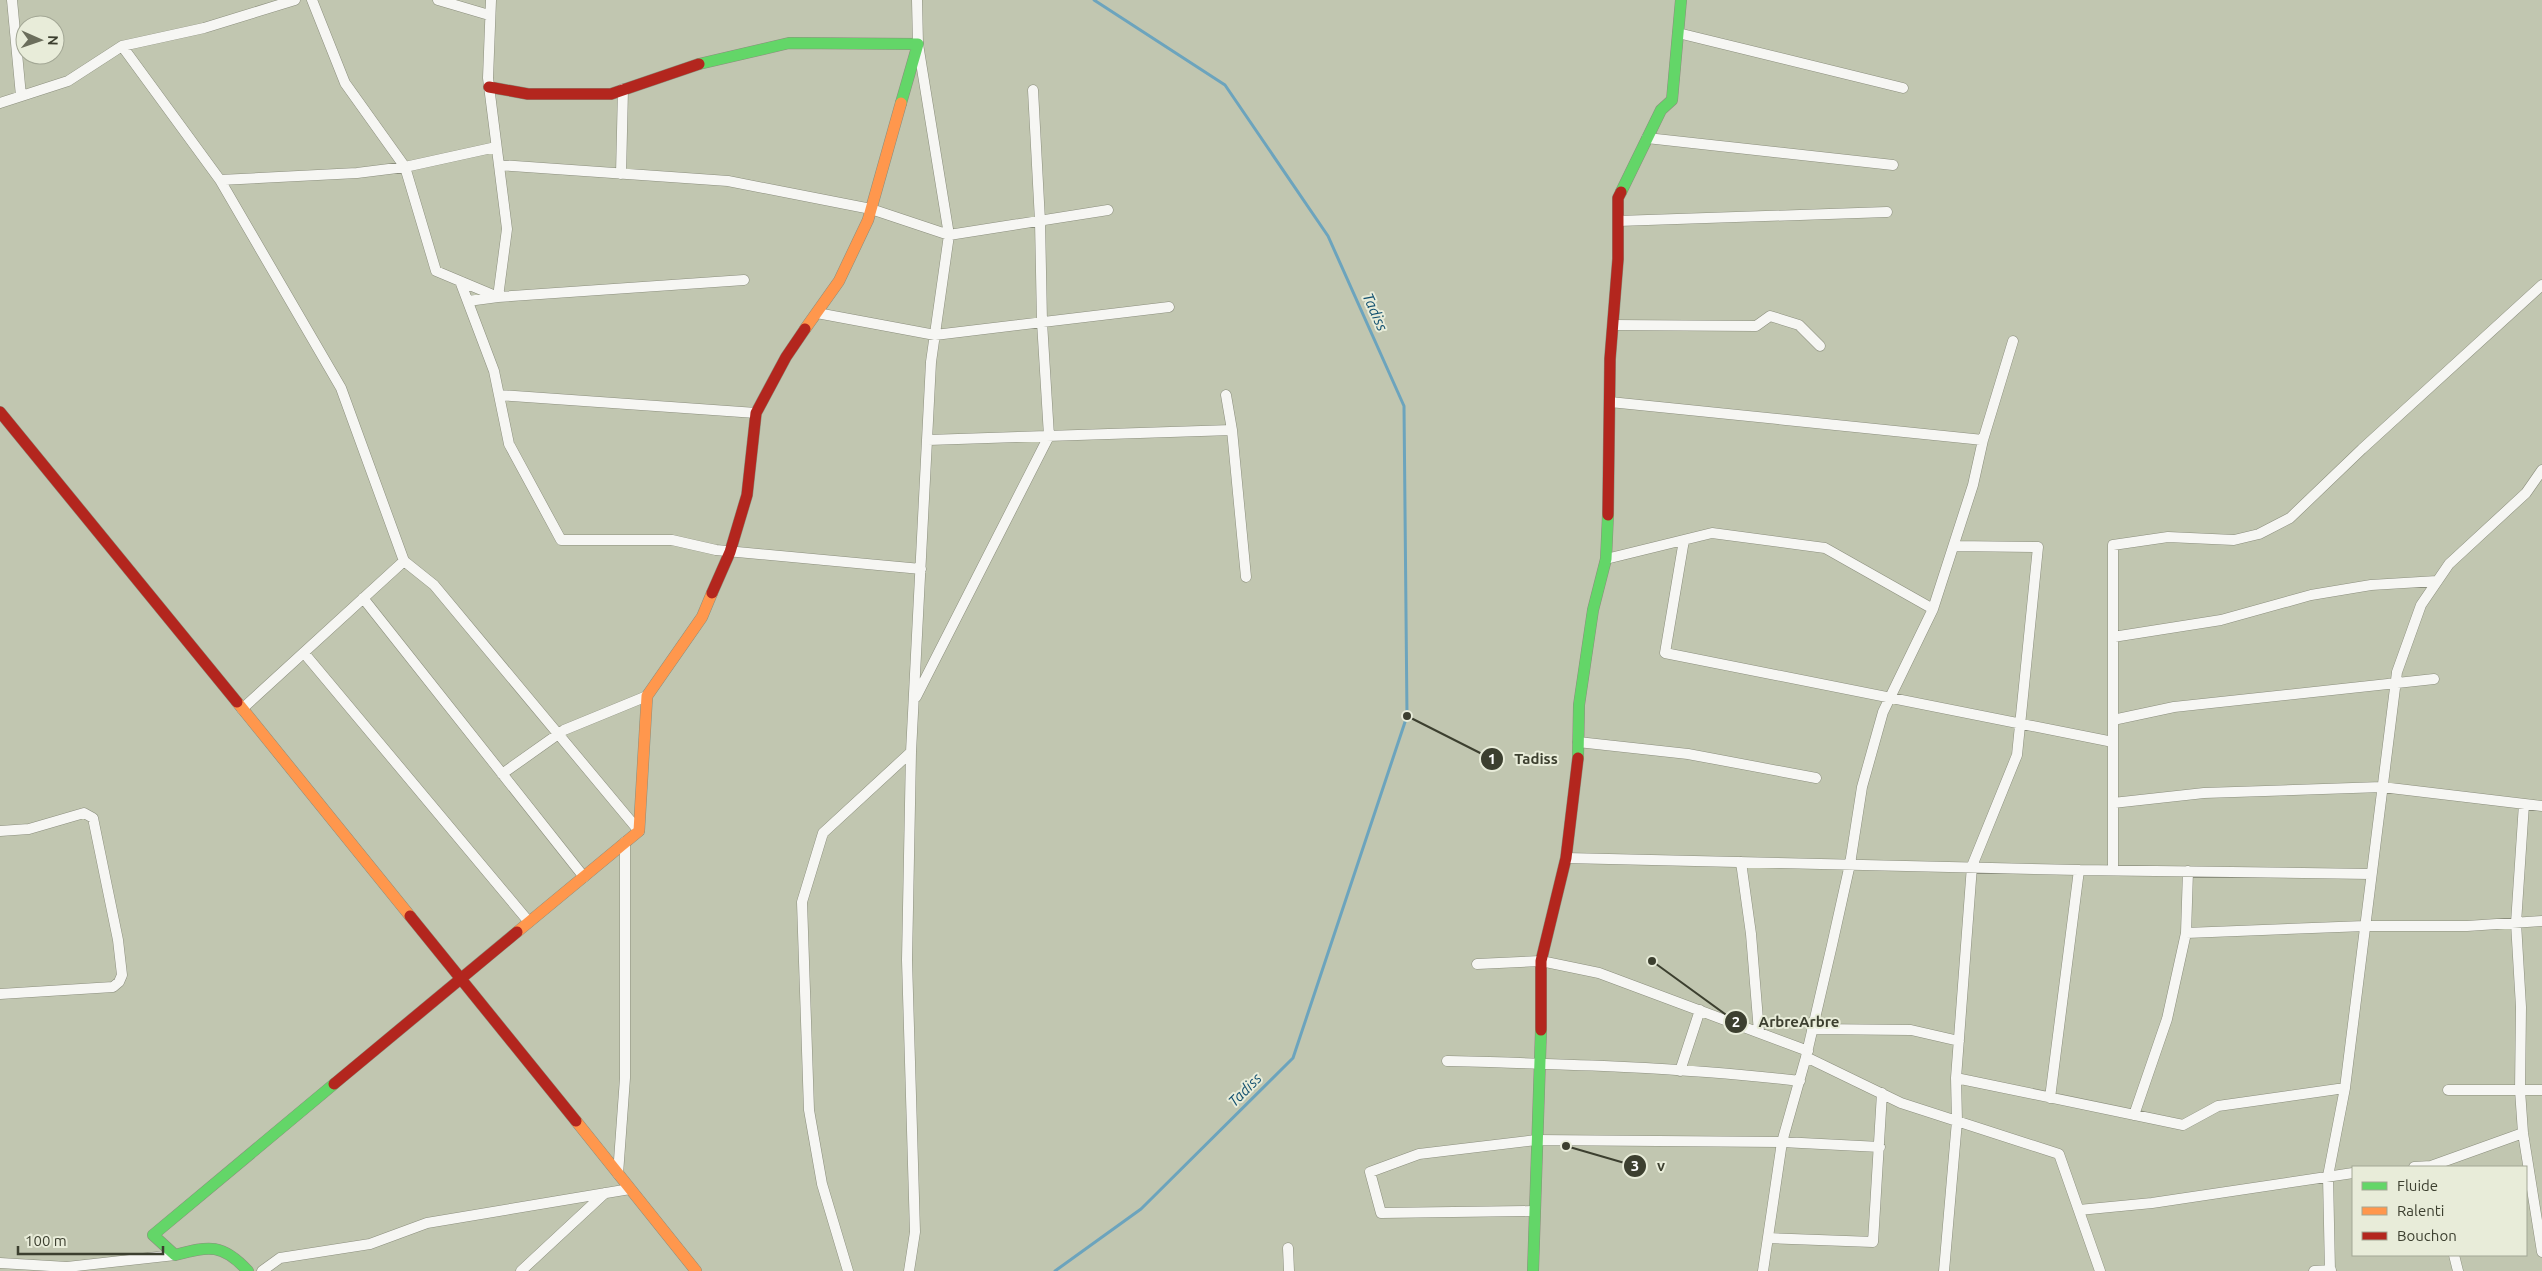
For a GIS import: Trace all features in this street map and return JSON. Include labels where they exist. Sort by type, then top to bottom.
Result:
[{"type":"street","points":[[12,0],[21,96]]},
{"type":"street","points":[[0,103],[68,81],[122,46],[204,28],[295,0]]},
{"type":"street","points":[[312,0],[345,83],[405,167],[436,271],[498,297]]},
{"type":"street","points":[[438,0],[489,16]]},
{"type":"street","points":[[491,0],[489,16],[489,87],[508,229],[498,297]]},
{"type":"street","points":[[909,1271],[915,1232],[906,960],[911,752],[935,336],[949,235],[918,44],[916,0]]},
{"type":"street","points":[[1533,1271],[1536,1140],[1541,1064],[1541,961],[1566,858],[1577,777],[1579,705],[1593,610],[1606,559],[1613,324],[1618,259],[1618,198],[1661,110],[1672,100],[1681,0]]},
{"type":"street","points":[[1678,33],[1903,88]]},
{"type":"street","points":[[489,87],[528,94],[611,94],[684,68],[789,43],[918,44]]},
{"type":"street","points":[[502,774],[558,734],[646,696],[702,617],[730,552],[747,495],[756,413],[786,357],[839,281],[871,209],[918,44]]},
{"type":"street","points":[[122,46],[220,180],[342,388],[404,561],[434,585],[639,831]]},
{"type":"street","points":[[621,174],[623,89]]},
{"type":"street","points":[[914,703],[1049,436],[1042,322],[1040,221],[1033,90]]},
{"type":"street","points":[[1647,138],[1893,165]]},
{"type":"street","points":[[220,180],[357,173],[405,167],[496,147]]},
{"type":"street","points":[[499,165],[728,181],[871,209],[949,235],[1108,210]]},
{"type":"street","points":[[1618,221],[1887,212]]},
{"type":"street","points":[[468,301],[498,297],[744,280]]},
{"type":"street","points":[[460,281],[494,371],[509,444],[561,540],[672,540],[730,552],[921,569]]},
{"type":"street","points":[[2113,870],[2114,545],[2168,538],[2234,540],[2259,534],[2290,518],[2362,449],[2542,285]]},
{"type":"street","points":[[817,313],[935,336],[1169,307]]},
{"type":"street","points":[[1613,324],[1756,326],[1770,316],[1799,325],[1820,346]]},
{"type":"street","points":[[1763,1271],[1782,1142],[1807,1054],[1850,864],[1862,787],[1883,712],[1933,608],[1973,485],[1983,440],[2014,341]]},
{"type":"street","points":[[499,395],[756,413]]},
{"type":"street","points":[[1226,395],[1232,430],[1246,577]]},
{"type":"street","points":[[1610,402],[1983,440]]},
{"type":"street","points":[[0,412],[461,978],[696,1271]]},
{"type":"street","points":[[928,440],[1232,430]]},
{"type":"street","points":[[2314,1271],[2330,1270],[2328,1176],[2345,1088],[2397,672],[2421,605],[2449,564],[2526,493],[2542,470]]},
{"type":"street","points":[[1606,559],[1712,533],[1825,548],[1933,608]]},
{"type":"street","points":[[1684,540],[1664,653],[1891,696],[2113,742]]},
{"type":"street","points":[[1944,1271],[1958,1121],[1956,1078],[1972,866],[2017,755],[2038,547],[1954,546]]},
{"type":"street","points":[[242,709],[404,561]]},
{"type":"street","points":[[2114,637],[2221,620],[2311,595],[2371,585],[2437,581]]},
{"type":"street","points":[[363,598],[584,877]]},
{"type":"street","points":[[304,653],[529,922]]},
{"type":"street","points":[[2114,720],[2174,707],[2434,679]]},
{"type":"street","points":[[175,1255],[153,1235],[639,831],[646,696]]},
{"type":"street","points":[[1578,742],[1688,754],[1816,778]]},
{"type":"street","points":[[848,1271],[822,1184],[809,1110],[802,902],[823,833],[911,752]]},
{"type":"street","points":[[2113,803],[2204,793],[2382,787],[2542,806]]},
{"type":"street","points":[[2524,804],[2516,923],[2521,1007],[2520,1090],[2523,1133],[2542,1252]]},
{"type":"street","points":[[0,831],[29,830],[84,813],[93,818],[118,940],[122,975],[119,982],[113,987],[0,994]]},
{"type":"street","points":[[618,1174],[625,1078],[625,842]]},
{"type":"street","points":[[1566,858],[2079,870],[2371,874]]},
{"type":"street","points":[[1741,862],[1751,934],[1759,1032]]},
{"type":"street","points":[[2050,1098],[2079,870]]},
{"type":"street","points":[[2134,1115],[2167,1019],[2186,933],[2188,871]]},
{"type":"street","points":[[2186,933],[2365,926],[2467,926],[2542,921]]},
{"type":"street","points":[[1478,964],[1541,961],[1599,972],[1759,1032],[1807,1054],[1901,1103],[2059,1154],[2100,1271]]},
{"type":"street","points":[[1680,1071],[1700,1010]]},
{"type":"street","points":[[1812,1029],[1911,1030],[1959,1041]]},
{"type":"street","points":[[1447,1061],[1739,1074],[1800,1081]]},
{"type":"street","points":[[1956,1078],[2183,1125],[2218,1106],[2345,1088]]},
{"type":"street","points":[[2448,1090],[2542,1090]]},
{"type":"street","points":[[1768,1238],[1873,1242],[1882,1094]]},
{"type":"street","points":[[2432,1166],[2523,1133]]},
{"type":"street","points":[[1534,1211],[1381,1213],[1370,1172],[1419,1154],[1536,1140],[1782,1142],[1880,1147]]},
{"type":"street","points":[[2079,1210],[2152,1203],[2352,1173]]},
{"type":"street","points":[[262,1271],[280,1258],[370,1244],[427,1223],[630,1189]]},
{"type":"street","points":[[521,1271],[605,1194]]},
{"type":"street","points":[[0,1263],[67,1267],[175,1255],[212,1246],[235,1256],[248,1271]]},
{"type":"street","points":[[1288,1248],[1289,1271]]},
{"type":"street","points":[[2454,1256],[2458,1271]]},
{"type":"waterway","name":"Tadiss","points":[[1055,1271],[1141,1209],[1293,1058],[1407,716],[1404,406],[1328,236],[1225,85],[1094,0]]},
{"type":"traffic: fast","points":[[1621,192],[1661,110],[1672,100],[1681,0]]},
{"type":"traffic: fast","points":[[699,64],[789,43],[918,44],[901,103]]},
{"type":"traffic: fast","points":[[1578,758],[1579,705],[1593,610],[1606,559],[1608,515]]},
{"type":"traffic: fast","points":[[1533,1271],[1541,1030]]},
{"type":"traffic: fast","points":[[248,1271],[231,1255],[215,1249],[198,1250],[175,1255],[153,1235],[334,1084]]},
{"type":"traffic: slow","points":[[805,329],[839,281],[868,220],[901,103]]},
{"type":"traffic: slow","points":[[517,932],[639,831],[647,696],[702,617],[712,593]]},
{"type":"traffic: slow","points":[[237,702],[410,916]]},
{"type":"traffic: slow","points":[[576,1121],[696,1271]]},
{"type":"traffic: jam","points":[[489,87],[528,94],[611,94],[699,64]]},
{"type":"traffic: jam","points":[[1608,515],[1610,359],[1618,259],[1618,198],[1621,192]]},
{"type":"traffic: jam","points":[[712,593],[730,552],[747,495],[756,413],[786,357],[805,329]]},
{"type":"traffic: jam","points":[[0,412],[237,702]]},
{"type":"traffic: jam","points":[[1541,1030],[1541,961],[1566,858],[1578,758]]},
{"type":"traffic: jam","points":[[410,916],[576,1121]]},
{"type":"traffic: jam","points":[[334,1084],[517,932]]},
{"type":"place","name":"Tadiss","points":[[1407,716]]},
{"type":"place","name":"ArbreArbre","points":[[1652,961]]},
{"type":"place","name":"v","points":[[1566,1146]]}]
